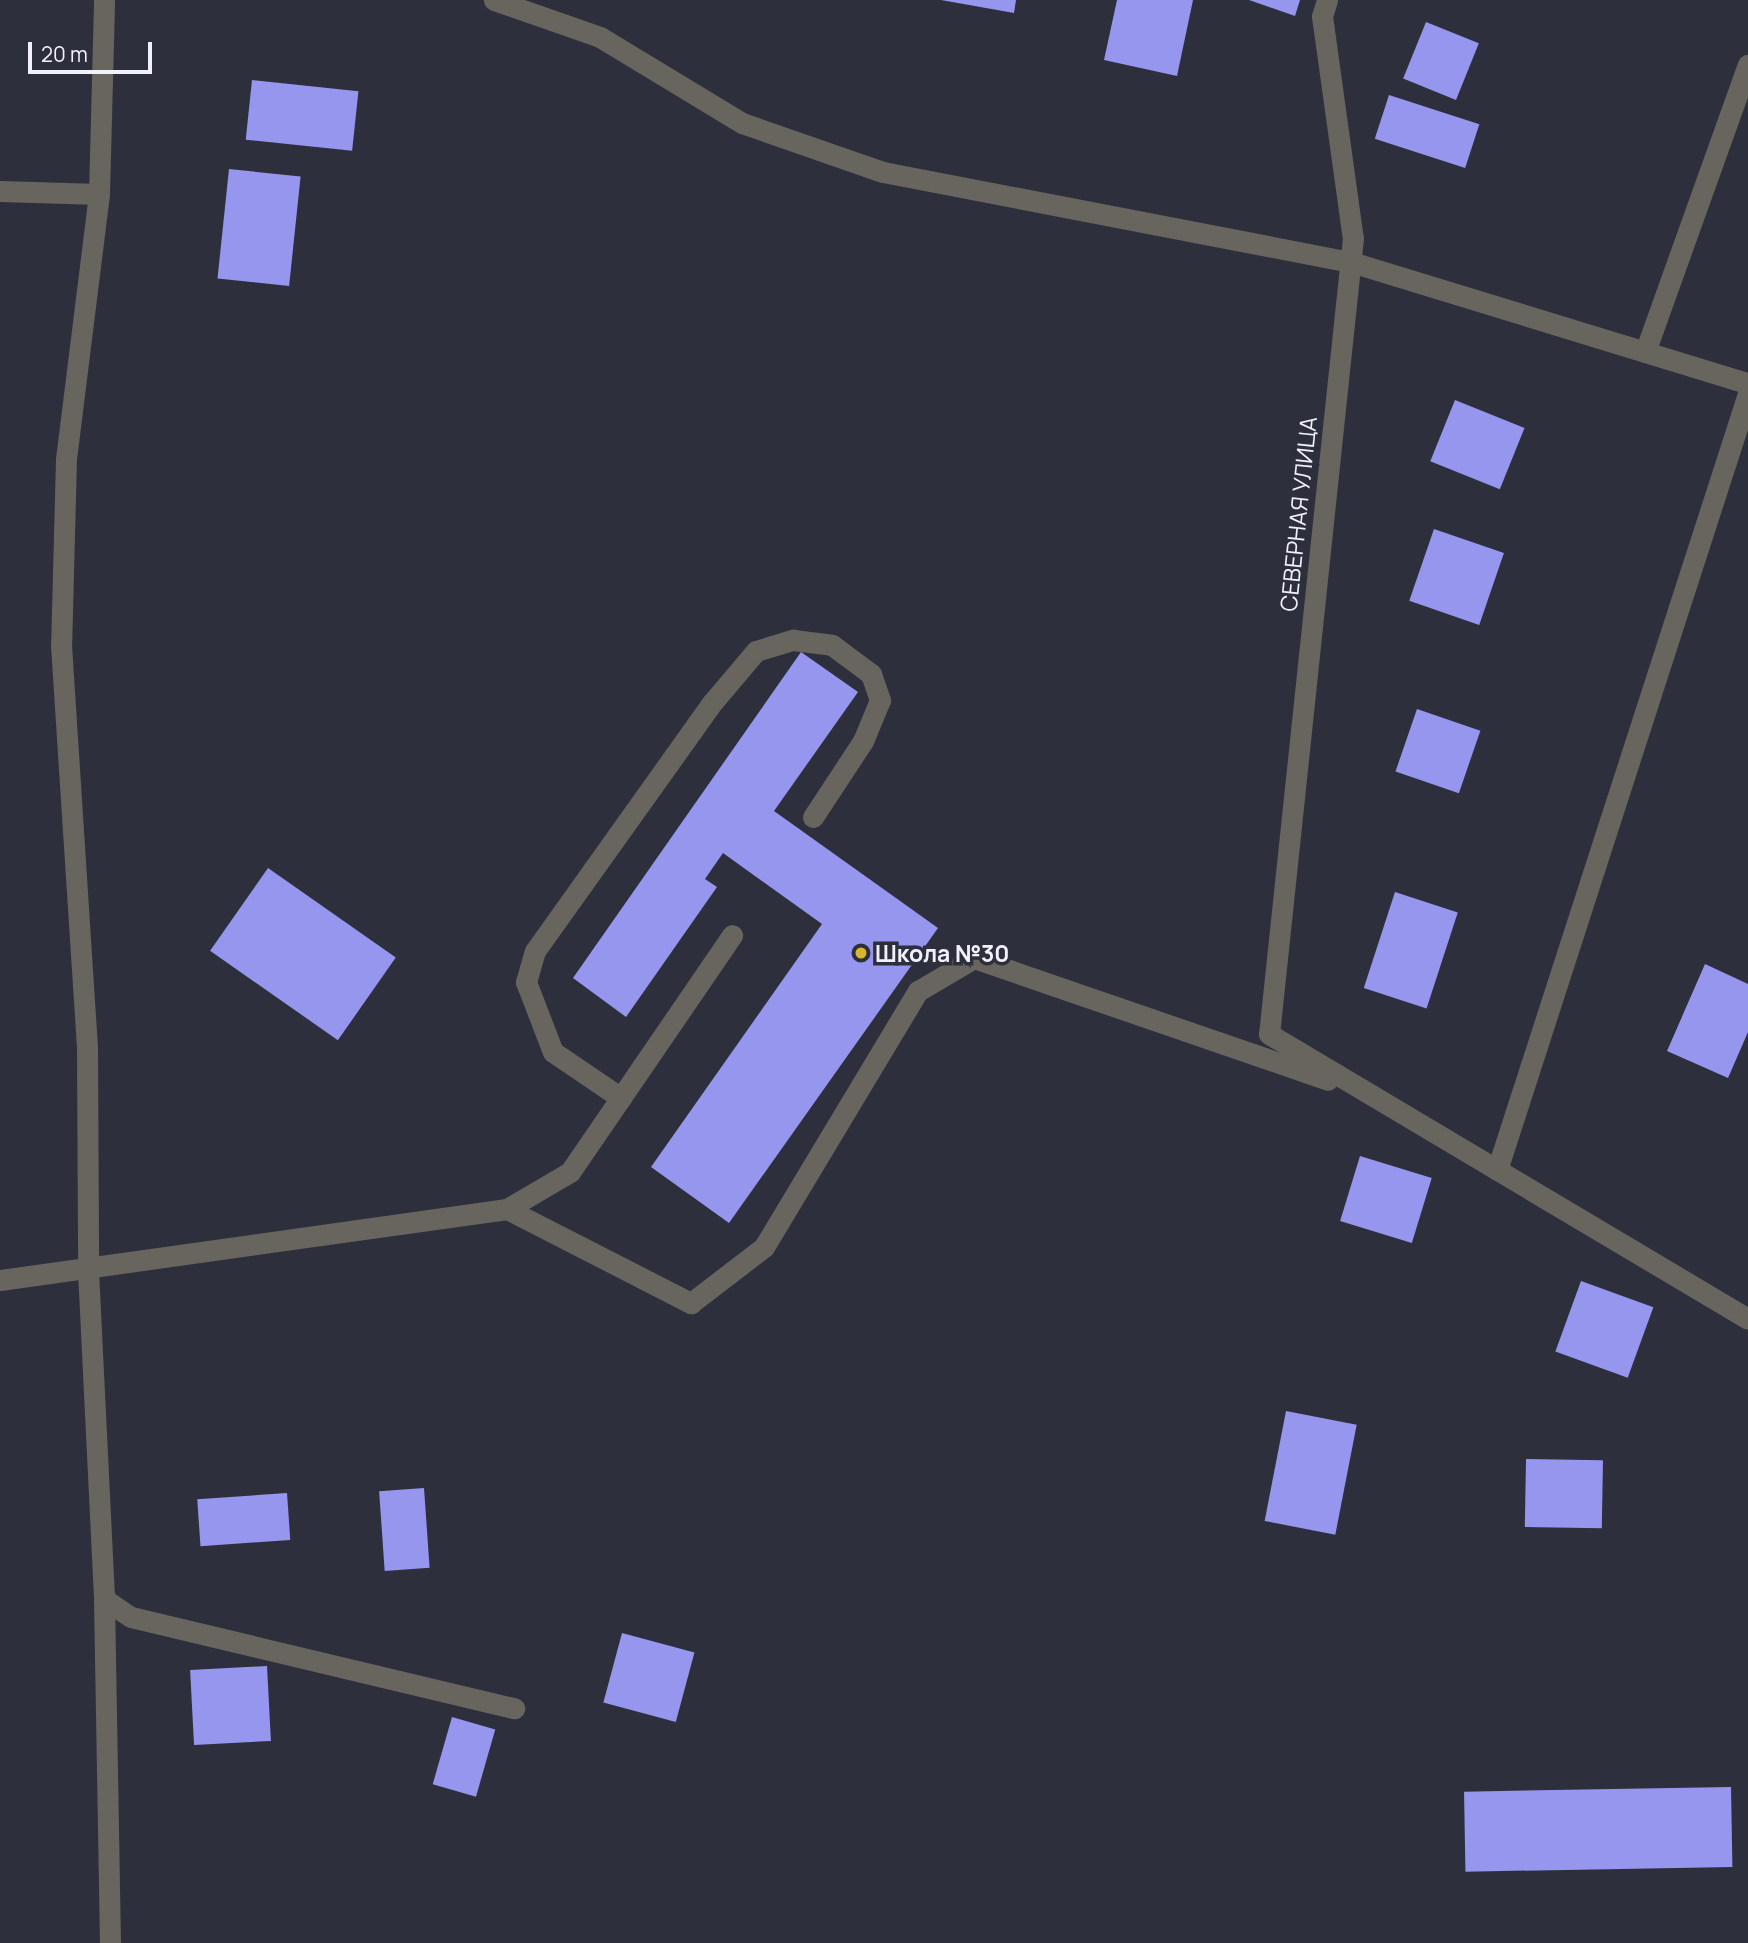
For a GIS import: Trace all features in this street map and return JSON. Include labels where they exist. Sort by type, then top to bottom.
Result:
[{"type":"street","points":[[104,0],[99,194],[66,459],[61,645],[88,1049],[88,1270],[104,1599],[110,1943]]},
{"type":"street","points":[[494,0],[600,37],[742,123],[883,172],[1351,262],[1748,383]]},
{"type":"street","name":"СЕВЕРНАЯ УЛИЦА","points":[[1327,0],[1322,16],[1353,237],[1269,1034],[1371,1095]]},
{"type":"street","points":[[1645,352],[1748,65]]},
{"type":"street","points":[[0,191],[99,194]]},
{"type":"street","points":[[1497,1170],[1748,394]]},
{"type":"street","points":[[621,1098],[554,1052],[526,982],[535,951],[712,704],[756,651],[793,640],[832,645],[870,674],[880,700],[863,741],[813,817]]},
{"type":"street","points":[[0,1280],[88,1270],[508,1209],[570,1172],[732,934]]},
{"type":"street","points":[[508,1209],[691,1303],[764,1247],[918,992],[974,958],[1371,1095],[1746,1312]]},
{"type":"street","points":[[104,1599],[131,1617],[514,1708]]},
{"type":"building","points":[[941,0],[1016,0],[1014,13]]},
{"type":"building","points":[[1117,0],[1193,0],[1177,76],[1104,60]]},
{"type":"building","points":[[1249,0],[1300,0],[1295,16]]},
{"type":"building","points":[[1426,22],[1479,43],[1456,100],[1403,79]]},
{"type":"building","points":[[252,80],[358,91],[352,151],[246,140]]},
{"type":"building","points":[[1389,95],[1479,124],[1465,168],[1375,139]]},
{"type":"building","points":[[229,169],[301,177],[289,286],[218,278]]},
{"type":"building","points":[[1455,400],[1525,428],[1500,489],[1430,461]]},
{"type":"building","points":[[1434,529],[1504,553],[1479,625],[1409,601]]},
{"type":"building","name":"Школа №30","points":[[801,652],[858,692],[774,811],[938,928],[729,1223],[651,1167],[822,924],[723,853],[705,879],[717,887],[626,1017],[573,978]]},
{"type":"building","points":[[1417,709],[1480,731],[1459,793],[1396,771]]},
{"type":"building","points":[[268,868],[396,957],[338,1040],[210,951]]},
{"type":"building","points":[[1395,892],[1458,912],[1427,1008],[1364,988]]},
{"type":"building","points":[[1705,964],[1748,984],[1748,1032],[1728,1078],[1667,1051]]},
{"type":"building","points":[[1360,1156],[1432,1178],[1412,1243],[1340,1221]]},
{"type":"building","points":[[1581,1281],[1653,1307],[1628,1378],[1555,1351]]},
{"type":"building","points":[[1286,1411],[1357,1425],[1335,1535],[1265,1521]]},
{"type":"building","points":[[1526,1459],[1603,1460],[1602,1528],[1525,1527]]},
{"type":"building","points":[[424,1488],[430,1568],[385,1571],[379,1491]]},
{"type":"building","points":[[287,1493],[290,1540],[200,1546],[197,1499]]},
{"type":"building","points":[[622,1633],[694,1652],[676,1722],[603,1703]]},
{"type":"building","points":[[267,1666],[271,1741],[194,1745],[190,1670]]},
{"type":"building","points":[[452,1717],[495,1729],[476,1797],[433,1784]]},
{"type":"building","points":[[1731,1787],[1732,1867],[1465,1872],[1464,1792]]},
{"type":"place","name":"Школа №30","points":[[861,953]]}]
